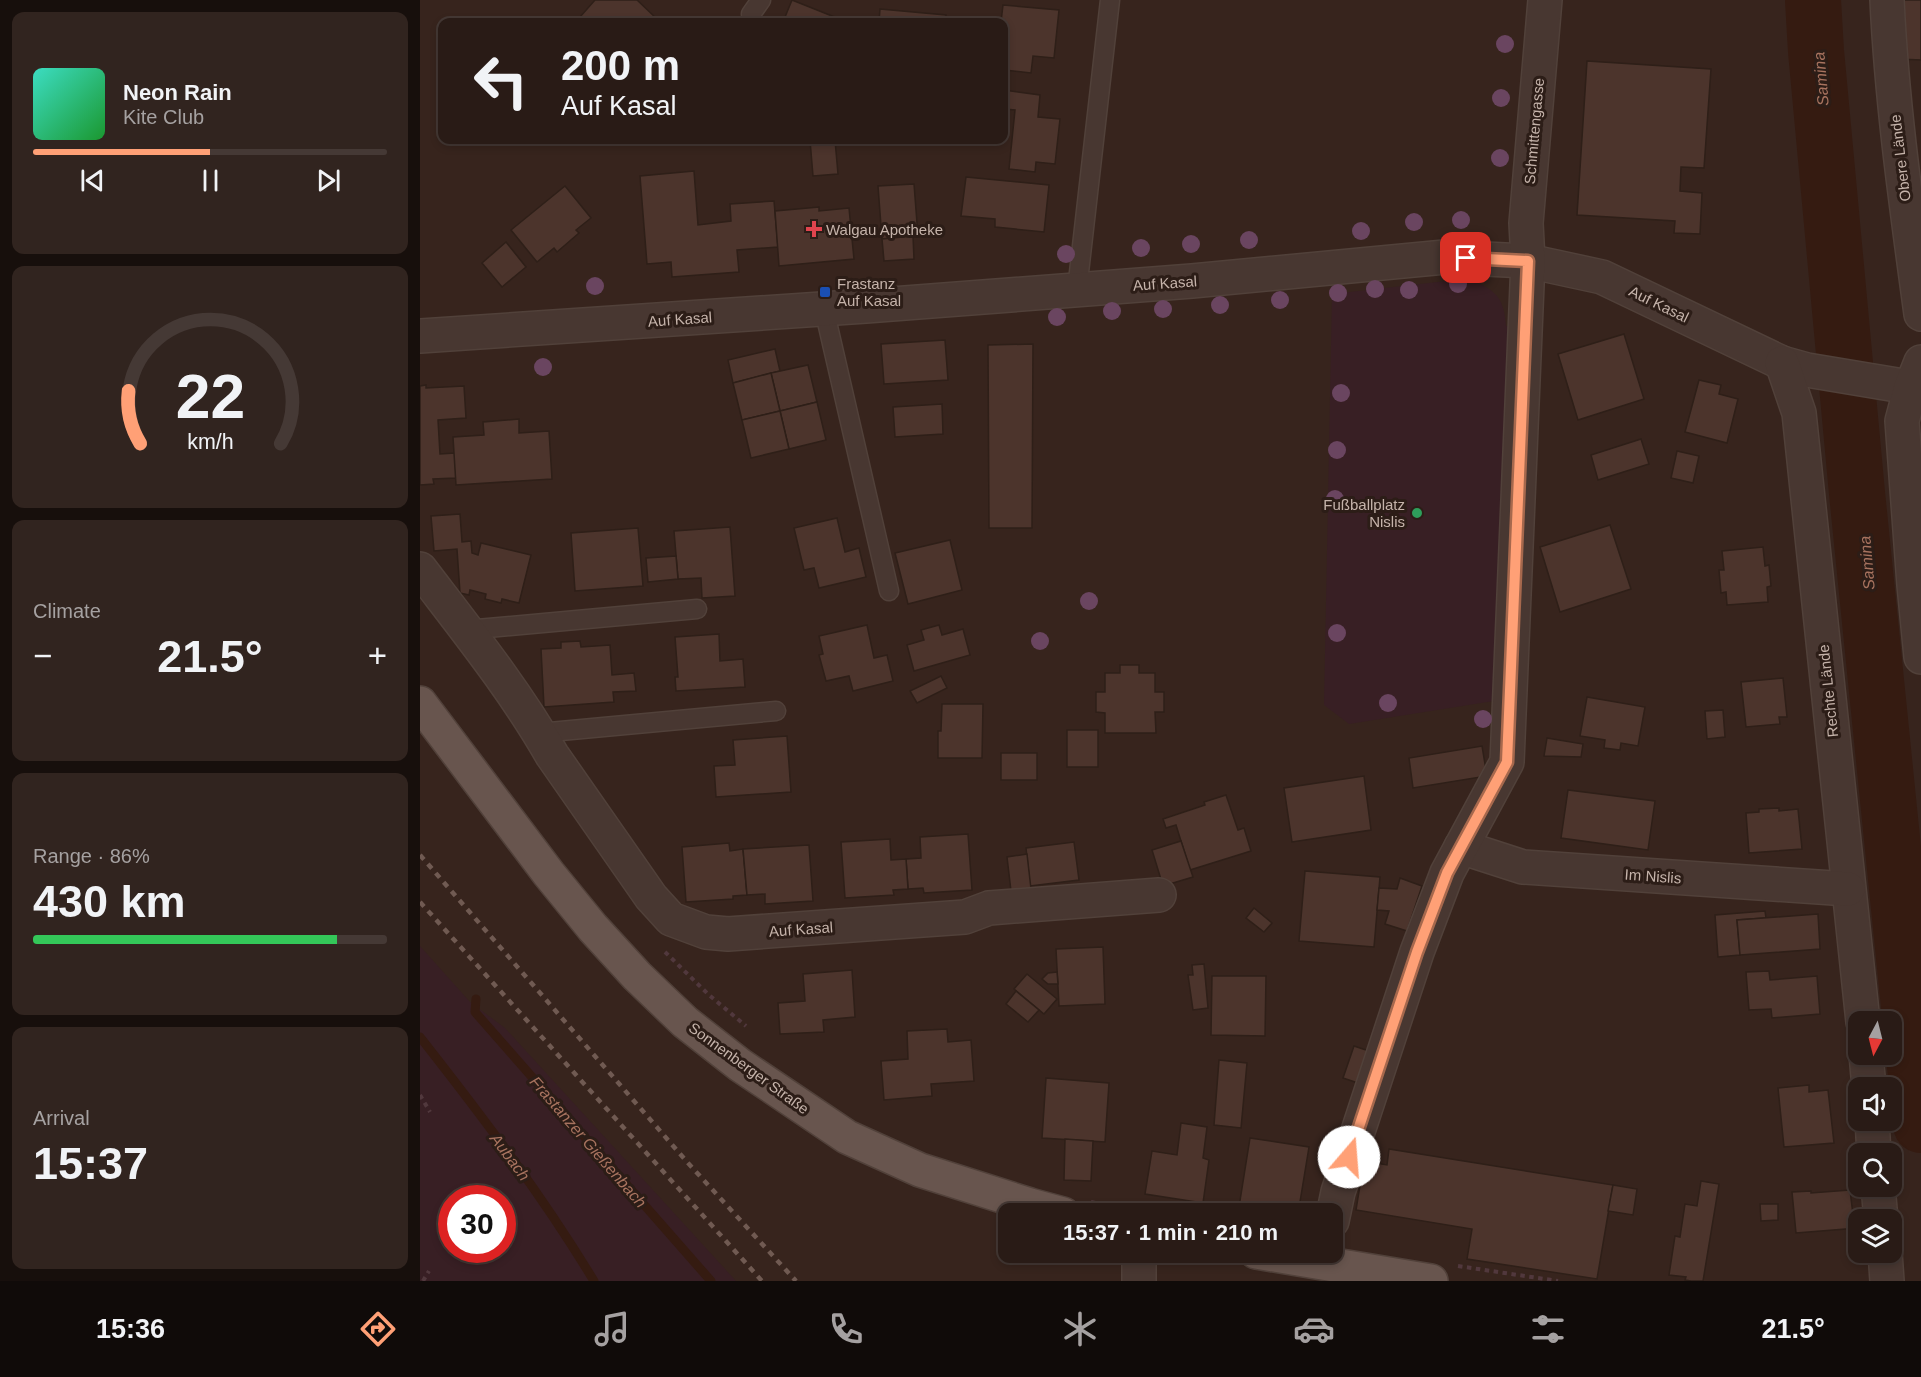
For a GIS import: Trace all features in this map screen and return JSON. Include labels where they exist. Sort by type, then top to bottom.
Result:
[{"type":"main road","name":"Sonnenberger Straße","points":[[420,704],[592,928],[685,1022],[740,1065],[847,1137],[920,1170],[1024,1203]]},
{"type":"main road","points":[[1343,1262],[1431,1281]]},
{"type":"street","name":"Schmittengasse","points":[[1528,261],[1526,223],[1545,0]]},
{"type":"street","name":"Obere Lände","points":[[1887,0],[1890,64],[1900,160],[1921,314]]},
{"type":"street","name":"Auf Kasal","points":[[420,336],[1077,290],[1445,257],[1528,261],[1602,277],[1794,366],[1910,380]]},
{"type":"street","points":[[1336,1203],[1417,952],[1447,873],[1507,762],[1528,261]]},
{"type":"street","name":"Rechte Lände","points":[[1794,366],[1862,1011]]},
{"type":"street","points":[[1910,380],[1902,421],[1921,657]]},
{"type":"street","name":"Auf Kasal","points":[[420,569],[539,733],[651,897],[671,919],[706,932],[728,934],[965,917],[989,908],[1159,895]]},
{"type":"street","name":"Im Nislis","points":[[1461,847],[1523,867],[1848,889]]},
{"type":"street","points":[[1139,1263],[1139,1281]]},
{"type":"street","points":[[1886,1263],[1887,1281]]},
{"type":"lane","points":[[1077,290],[1110,0]]},
{"type":"lane","points":[[824,309],[889,591]]},
{"type":"lane","points":[[466,630],[697,609]]},
{"type":"lane","points":[[539,733],[776,711]]},
{"type":"path","points":[[420,1095],[430,1112]]},
{"type":"path","points":[[423,1281],[429,1271]]},
{"type":"shaded area","name":"Fußballplatz Nislis","points":[[1464,279],[1490,289],[1503,307],[1506,326],[1513,327],[1500,700],[1349,724],[1324,705],[1332,294]]},
{"type":"shaded area","points":[[420,946],[470,1002],[505,1028],[736,1281],[420,1281]]},
{"type":"building","points":[[595,0],[637,0],[656,18],[581,18]]},
{"type":"building","points":[[792,0],[837,18],[785,18]]},
{"type":"building","points":[[1900,0],[1921,0],[1921,60],[1898,59]]},
{"type":"building","points":[[1003,5],[1059,10],[1054,58],[1033,56],[1031,73],[1008,70],[1008,18],[1001,18]]},
{"type":"building","points":[[880,9],[946,15],[946,18],[879,18]]},
{"type":"building","points":[[1587,61],[1711,69],[1704,168],[1681,167],[1680,191],[1702,193],[1700,234],[1674,233],[1675,221],[1577,215]]},
{"type":"building","points":[[1008,91],[1040,95],[1038,117],[1060,119],[1055,164],[1036,162],[1035,172],[1009,169],[1015,110],[1008,109]]},
{"type":"building","points":[[810,144],[835,144],[838,174],[813,176]]},
{"type":"building","points":[[694,171],[698,225],[731,221],[730,204],[774,201],[778,247],[737,250],[739,272],[672,277],[671,262],[647,264],[640,176]]},
{"type":"building","points":[[966,177],[1049,185],[1044,232],[995,227],[995,219],[961,216]]},
{"type":"building","points":[[914,184],[918,236],[882,239],[878,186]]},
{"type":"building","points":[[565,186],[591,218],[576,230],[579,233],[557,252],[554,248],[537,262],[511,230]]},
{"type":"building","name":"Walgau Apotheke","points":[[819,207],[819,211],[849,208],[854,259],[779,266],[775,211]]},
{"type":"building","points":[[913,236],[914,259],[884,261],[882,239]]},
{"type":"building","points":[[506,242],[526,267],[502,287],[482,263]]},
{"type":"building","points":[[1624,334],[1644,399],[1578,420],[1558,354]]},
{"type":"building","points":[[945,340],[948,380],[884,384],[881,344]]},
{"type":"building","points":[[1033,344],[1032,528],[989,528],[988,345]]},
{"type":"building","points":[[775,349],[780,371],[733,383],[728,360]]},
{"type":"building","points":[[808,365],[817,402],[780,411],[771,373]]},
{"type":"building","points":[[771,373],[780,411],[742,420],[733,383]]},
{"type":"building","points":[[1699,380],[1721,385],[1719,394],[1738,399],[1727,443],[1685,432]]},
{"type":"building","points":[[426,385],[426,388],[464,386],[466,418],[438,420],[440,454],[455,453],[456,478],[433,479],[434,484],[420,485],[420,386]]},
{"type":"building","points":[[817,402],[826,440],[789,449],[780,411]]},
{"type":"building","points":[[942,404],[943,434],[895,437],[893,407]]},
{"type":"building","points":[[780,411],[789,449],[751,458],[742,420]]},
{"type":"building","points":[[519,419],[519,433],[549,431],[552,479],[456,485],[453,437],[484,435],[483,422]]},
{"type":"building","points":[[1641,439],[1649,464],[1598,480],[1591,455]]},
{"type":"building","points":[[1677,451],[1699,456],[1693,483],[1671,478]]},
{"type":"building","points":[[460,514],[462,542],[471,541],[472,553],[478,555],[481,543],[531,555],[519,603],[502,599],[501,603],[485,599],[486,594],[470,590],[469,595],[460,593],[457,549],[434,551],[431,516]]},
{"type":"building","points":[[837,518],[845,552],[859,548],[866,577],[819,588],[814,568],[804,570],[794,528]]},
{"type":"building","points":[[1610,525],[1631,589],[1560,612],[1540,547]]},
{"type":"building","points":[[730,527],[735,596],[702,598],[701,578],[678,579],[674,531]]},
{"type":"building","points":[[638,528],[643,586],[575,591],[571,533]]},
{"type":"building","points":[[950,540],[962,590],[908,604],[895,553]]},
{"type":"building","points":[[1763,547],[1765,566],[1769,565],[1771,586],[1767,587],[1768,602],[1727,605],[1726,592],[1721,593],[1719,570],[1724,570],[1722,551]]},
{"type":"building","points":[[676,556],[678,579],[648,582],[646,558]]},
{"type":"building","points":[[867,625],[874,658],[887,655],[893,681],[853,691],[849,676],[826,681],[819,655],[823,654],[819,636]]},
{"type":"building","points":[[939,625],[942,635],[963,629],[970,655],[914,671],[907,645],[924,640],[921,630]]},
{"type":"building","points":[[719,634],[720,661],[743,659],[745,687],[676,691],[675,677],[678,677],[675,637]]},
{"type":"building","points":[[580,641],[581,647],[610,645],[612,675],[634,673],[636,691],[613,692],[614,702],[544,707],[541,649],[561,648],[561,642]]},
{"type":"building","points":[[1120,665],[1139,665],[1139,673],[1155,673],[1155,692],[1164,692],[1164,712],[1155,712],[1156,733],[1105,733],[1105,713],[1096,712],[1096,692],[1105,692],[1105,673],[1120,673]]},
{"type":"building","points":[[941,676],[947,688],[917,703],[910,691]]},
{"type":"building","points":[[1783,678],[1787,717],[1779,717],[1780,724],[1746,727],[1741,682]]},
{"type":"building","points":[[1587,697],[1645,707],[1638,746],[1621,743],[1620,750],[1604,748],[1605,740],[1580,736]]},
{"type":"building","points":[[942,704],[983,704],[982,758],[938,758],[938,731],[941,731]]},
{"type":"building","points":[[1723,710],[1725,737],[1707,739],[1705,711]]},
{"type":"building","points":[[1067,730],[1098,730],[1098,767],[1067,767]]},
{"type":"building","points":[[787,736],[791,792],[716,797],[714,766],[735,765],[733,740]]},
{"type":"building","points":[[1547,738],[1583,744],[1581,757],[1544,756]]},
{"type":"building","points":[[1482,746],[1487,776],[1413,788],[1409,758]]},
{"type":"building","points":[[1001,753],[1037,753],[1037,780],[1001,780]]},
{"type":"building","points":[[1364,776],[1371,830],[1292,842],[1284,788]]},
{"type":"building","points":[[1568,790],[1655,801],[1648,850],[1561,838]]},
{"type":"building","points":[[1226,795],[1238,830],[1244,828],[1251,851],[1190,870],[1176,825],[1166,828],[1163,819],[1205,805],[1204,802]]},
{"type":"building","points":[[1779,808],[1779,811],[1798,809],[1802,849],[1749,853],[1746,813],[1759,812],[1759,809]]},
{"type":"building","points":[[968,834],[972,890],[924,893],[923,888],[908,889],[906,859],[921,858],[920,837]]},
{"type":"building","points":[[890,839],[891,860],[906,859],[908,889],[893,890],[894,895],[845,898],[841,842]]},
{"type":"building","points":[[1181,841],[1193,877],[1163,886],[1152,850]]},
{"type":"building","points":[[1074,842],[1079,880],[1030,886],[1026,848]]},
{"type":"building","points":[[729,843],[730,851],[743,849],[747,895],[733,896],[733,899],[686,902],[682,847]]},
{"type":"building","points":[[809,845],[813,901],[765,904],[765,894],[747,895],[743,849]]},
{"type":"building","points":[[1027,854],[1031,889],[1011,891],[1007,857]]},
{"type":"building","points":[[1305,871],[1380,877],[1374,947],[1299,941]]},
{"type":"building","points":[[1400,878],[1422,886],[1407,931],[1385,924],[1389,911],[1377,910],[1379,888],[1397,889]]},
{"type":"building","points":[[1254,908],[1272,923],[1264,932],[1246,918]]},
{"type":"building","points":[[1765,911],[1766,918],[1737,920],[1740,955],[1718,957],[1715,915]]},
{"type":"building","points":[[1818,914],[1820,949],[1740,955],[1737,920]]},
{"type":"building","points":[[1103,947],[1105,1004],[1059,1006],[1056,949]]},
{"type":"building","points":[[1204,964],[1208,1008],[1193,1010],[1188,975],[1193,975],[1192,965]]},
{"type":"building","points":[[852,970],[855,1017],[823,1020],[824,1032],[780,1034],[778,1003],[805,1001],[803,974]]},
{"type":"building","points":[[1769,971],[1770,980],[1817,976],[1820,1014],[1772,1018],[1771,1009],[1749,1010],[1746,972]]},
{"type":"building","points":[[1057,972],[1058,984],[1048,984],[1042,979],[1048,973]]},
{"type":"building","points":[[1027,974],[1057,999],[1044,1014],[1014,989]]},
{"type":"building","points":[[1212,976],[1266,976],[1265,1036],[1211,1035]]},
{"type":"building","points":[[1016,991],[1039,1010],[1028,1022],[1006,1004]]},
{"type":"building","points":[[947,1029],[948,1042],[971,1040],[974,1081],[931,1084],[932,1096],[884,1100],[881,1061],[908,1059],[907,1031]]},
{"type":"building","points":[[1354,1046],[1372,1052],[1361,1084],[1343,1078]]},
{"type":"building","points":[[1219,1060],[1247,1063],[1241,1128],[1214,1125]]},
{"type":"building","points":[[1046,1078],[1109,1083],[1105,1142],[1042,1138]]},
{"type":"building","points":[[1809,1085],[1809,1092],[1828,1090],[1834,1143],[1784,1147],[1778,1088]]},
{"type":"building","points":[[1181,1123],[1207,1127],[1203,1158],[1209,1160],[1203,1203],[1145,1194],[1152,1151],[1177,1155]]},
{"type":"building","points":[[1250,1138],[1309,1147],[1300,1203],[1240,1203]]},
{"type":"building","points":[[1065,1139],[1093,1141],[1091,1181],[1064,1180]]},
{"type":"building","points":[[1389,1149],[1613,1185],[1597,1279],[1467,1259],[1472,1229],[1356,1210],[1364,1161],[1387,1165]]},
{"type":"building","points":[[1701,1181],[1719,1184],[1703,1281],[1691,1281],[1685,1280],[1686,1277],[1669,1275],[1675,1236],[1680,1237],[1685,1204],[1697,1206]]},
{"type":"building","points":[[1613,1185],[1637,1189],[1633,1215],[1608,1211]]},
{"type":"building","points":[[1848,1190],[1852,1209],[1848,1209],[1848,1229],[1796,1233],[1792,1192],[1811,1191],[1811,1193]]},
{"type":"building","points":[[1760,1204],[1778,1204],[1778,1220],[1761,1221]]},
{"type":"waterway","name":"Samina","points":[[1813,0],[1857,493],[1921,1125]]},
{"type":"waterway","name":"Frastanzer Gießenbach","points":[[476,999],[475,1012],[711,1281]]},
{"type":"waterway","name":"Aubach","points":[[420,1037],[511,1156],[594,1281]]},
{"type":"railway","points":[[420,855],[688,1163],[796,1281]]},
{"type":"railway","points":[[420,902],[762,1281]]},
{"type":"place","name":"Walgau Apotheke","points":[[814,229]]},
{"type":"place","name":"Frastanz Auf Kasal","points":[[825,292]]},
{"type":"place","name":"Fußballplatz Nislis","points":[[1417,513]]},
{"type":"route","points":[[1349,1157],[1417,952],[1447,873],[1507,762],[1528,261],[1466,258]]}]
